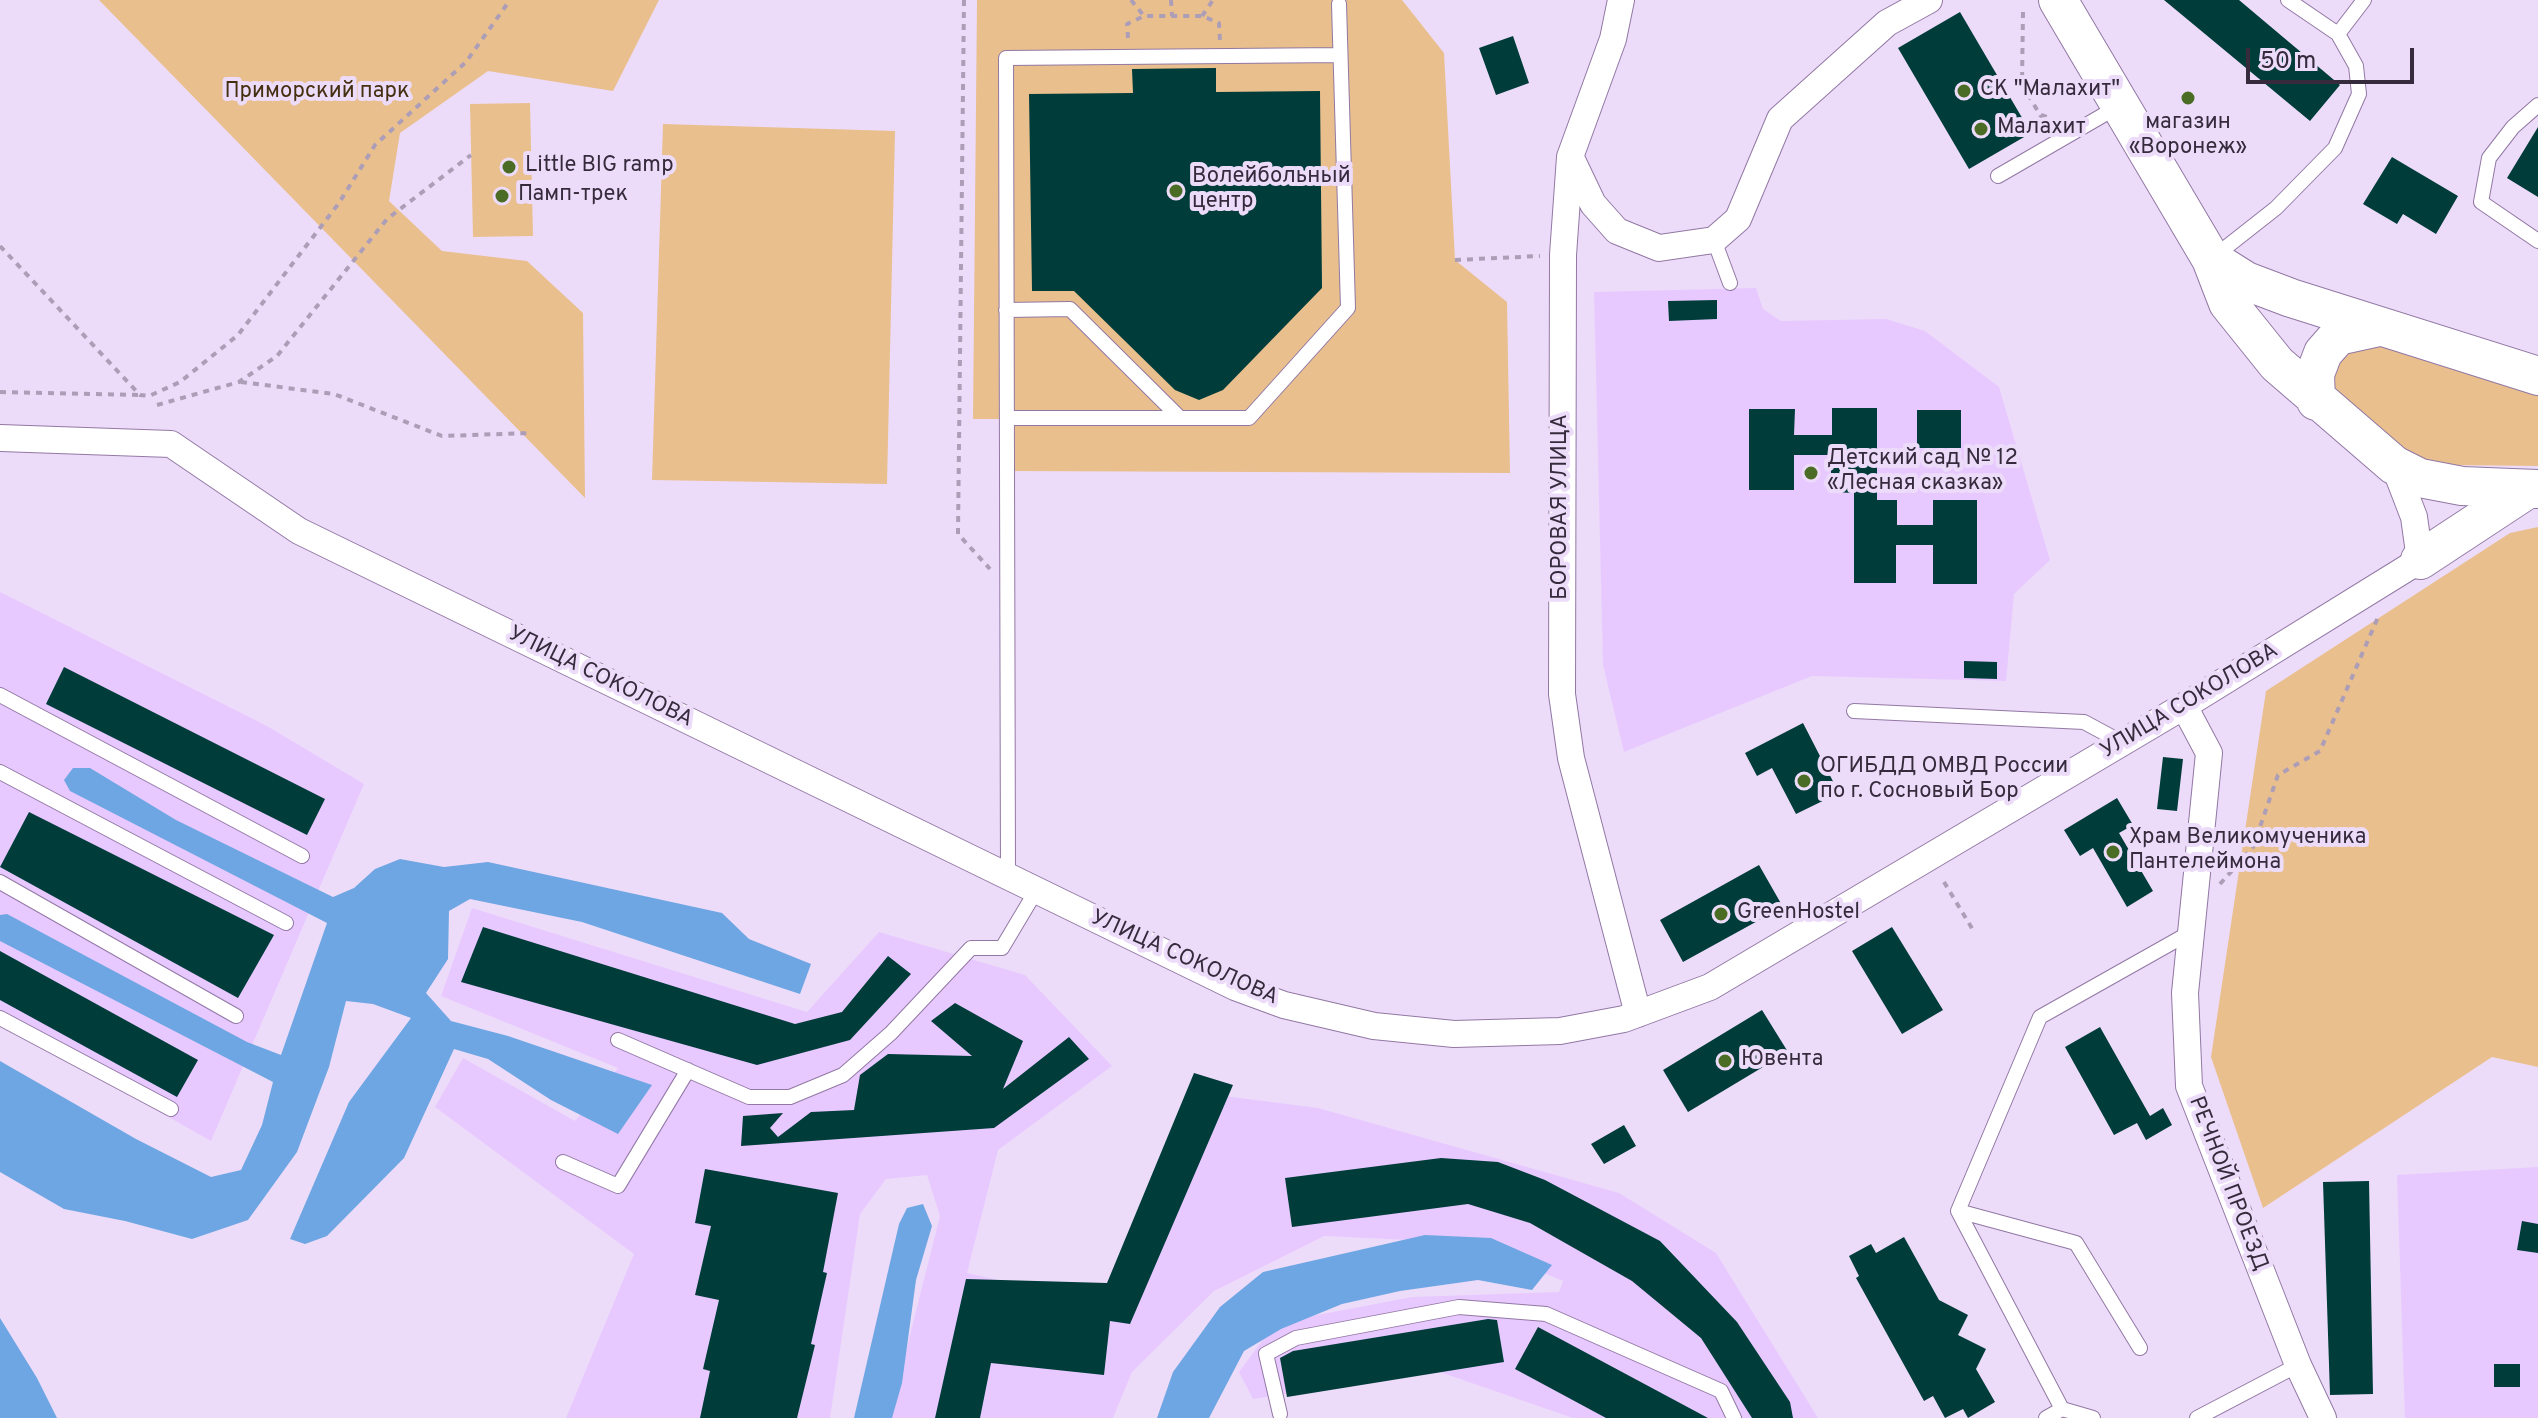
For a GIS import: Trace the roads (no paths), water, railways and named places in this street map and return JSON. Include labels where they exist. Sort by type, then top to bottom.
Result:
[{"type":"main road","points":[[2041,6],[2119,106],[2211,259],[2228,303],[2277,364],[2316,401],[2394,465],[2420,478],[2462,486],[2533,489]]},
{"type":"main road","points":[[2211,259],[2246,281],[2379,327],[2538,376]]},
{"type":"main road","points":[[2316,401],[2315,374],[2323,353],[2338,336],[2379,327]]},
{"type":"main road","points":[[2420,560],[2533,489]]},
{"type":"street","name":"БОРОВАЯ УЛИЦА","points":[[1621,0],[1613,39],[1570,157],[1563,255],[1562,694],[1571,758],[1638,1014]]},
{"type":"street","points":[[1570,157],[1593,204],[1617,231],[1659,248],[1714,240],[1738,219],[1780,119],[1887,23],[1929,0]]},
{"type":"street","name":"УЛИЦА СОКОЛОВА","points":[[0,438],[171,444],[299,531],[1235,987],[1284,1005],[1374,1026],[1454,1034],[1560,1031],[1638,1014],[1710,987],[2123,743],[2420,560]]},
{"type":"street","points":[[2394,465],[2414,517],[2420,560]]},
{"type":"street","name":"РЕЧНОЙ ПРОЕЗД","points":[[2184,706],[2209,753],[2185,993],[2189,1086],[2298,1365],[2323,1418]]},
{"type":"lane","points":[[2211,259],[2276,208],[2335,148],[2359,94],[2356,66],[2338,34],[2288,0]]},
{"type":"lane","points":[[2338,34],[2364,0]]},
{"type":"lane","points":[[1007,418],[1249,418],[1348,308],[1339,4]]},
{"type":"lane","points":[[1008,876],[1006,58],[1340,55]]},
{"type":"lane","points":[[2538,105],[2513,127],[2489,158],[2481,202],[2538,241]]},
{"type":"lane","points":[[1998,176],[2119,106]]},
{"type":"lane","points":[[1714,240],[1730,283]]},
{"type":"lane","points":[[1006,310],[1070,309],[1180,418]]},
{"type":"lane","points":[[0,695],[302,856]]},
{"type":"lane","points":[[1854,711],[2084,722],[2123,743]]},
{"type":"lane","points":[[0,772],[286,923]]},
{"type":"lane","points":[[0,882],[236,1016]]},
{"type":"lane","points":[[618,1040],[749,1097],[790,1097],[843,1075],[891,1033],[971,948],[1002,948],[1036,891]]},
{"type":"lane","points":[[1958,1211],[2040,1017],[2192,922]]},
{"type":"lane","points":[[0,1018],[171,1109]]},
{"type":"lane","points":[[563,1162],[618,1186],[688,1070]]},
{"type":"lane","points":[[1958,1211],[2076,1243],[2140,1348]]},
{"type":"lane","points":[[1958,1211],[2062,1409]]},
{"type":"lane","points":[[1280,1414],[1266,1354],[1296,1338],[1459,1307],[1546,1314],[1721,1391],[1734,1418]]},
{"type":"lane","points":[[2197,1418],[2298,1365]]},
{"type":"lane","points":[[2046,1418],[2062,1409],[2093,1418]]},
{"type":"water","points":[[73,768],[90,768],[176,820],[333,897],[354,888],[375,869],[400,859],[444,867],[488,862],[722,913],[749,939],[811,964],[800,994],[582,922],[470,899],[449,911],[448,959],[426,993],[451,1021],[508,1036],[652,1085],[618,1134],[551,1100],[488,1059],[454,1049],[404,1158],[327,1236],[305,1244],[290,1239],[349,1102],[411,1018],[373,1004],[346,1001],[329,1067],[297,1152],[248,1220],[192,1239],[64,1209],[0,1172],[0,1061],[136,1139],[211,1177],[241,1170],[262,1125],[273,1082],[0,941],[0,915],[7,914],[247,1042],[281,1055],[327,923],[70,791],[64,780]]},
{"type":"water","points":[[923,1204],[932,1226],[916,1280],[902,1383],[892,1418],[854,1418],[899,1224],[907,1208]]},
{"type":"water","points":[[1425,1235],[1491,1238],[1552,1265],[1532,1290],[1478,1280],[1400,1291],[1342,1304],[1281,1329],[1244,1351],[1209,1418],[1157,1418],[1173,1372],[1220,1307],[1263,1272]]},
{"type":"water","points":[[0,1318],[37,1378],[57,1418],[0,1418]]},
{"type":"place","name":"СК \"Малахит\"","points":[[1964,91]]},
{"type":"place","name":"магазин «Воронеж»","points":[[2188,98]]},
{"type":"place","name":"Малахит","points":[[1981,129]]},
{"type":"place","name":"Little BIG ramp","points":[[509,167]]},
{"type":"place","name":"Волейбольный центр","points":[[1176,191]]},
{"type":"place","name":"Памп-трек","points":[[502,196]]},
{"type":"place","name":"Детский сад № 12 «Лесная сказка»","points":[[1811,473]]},
{"type":"place","name":"ОГИБДД ОМВД России по г. Сосновый Бор","points":[[1804,781]]},
{"type":"place","name":"Храм Великомученика Пантелеймона","points":[[2113,852]]},
{"type":"place","name":"GreenHostel","points":[[1721,914]]},
{"type":"place","name":"Ювента","points":[[1725,1061]]},
{"type":"park label","name":"Приморский парк","points":[[317,93]]}]
